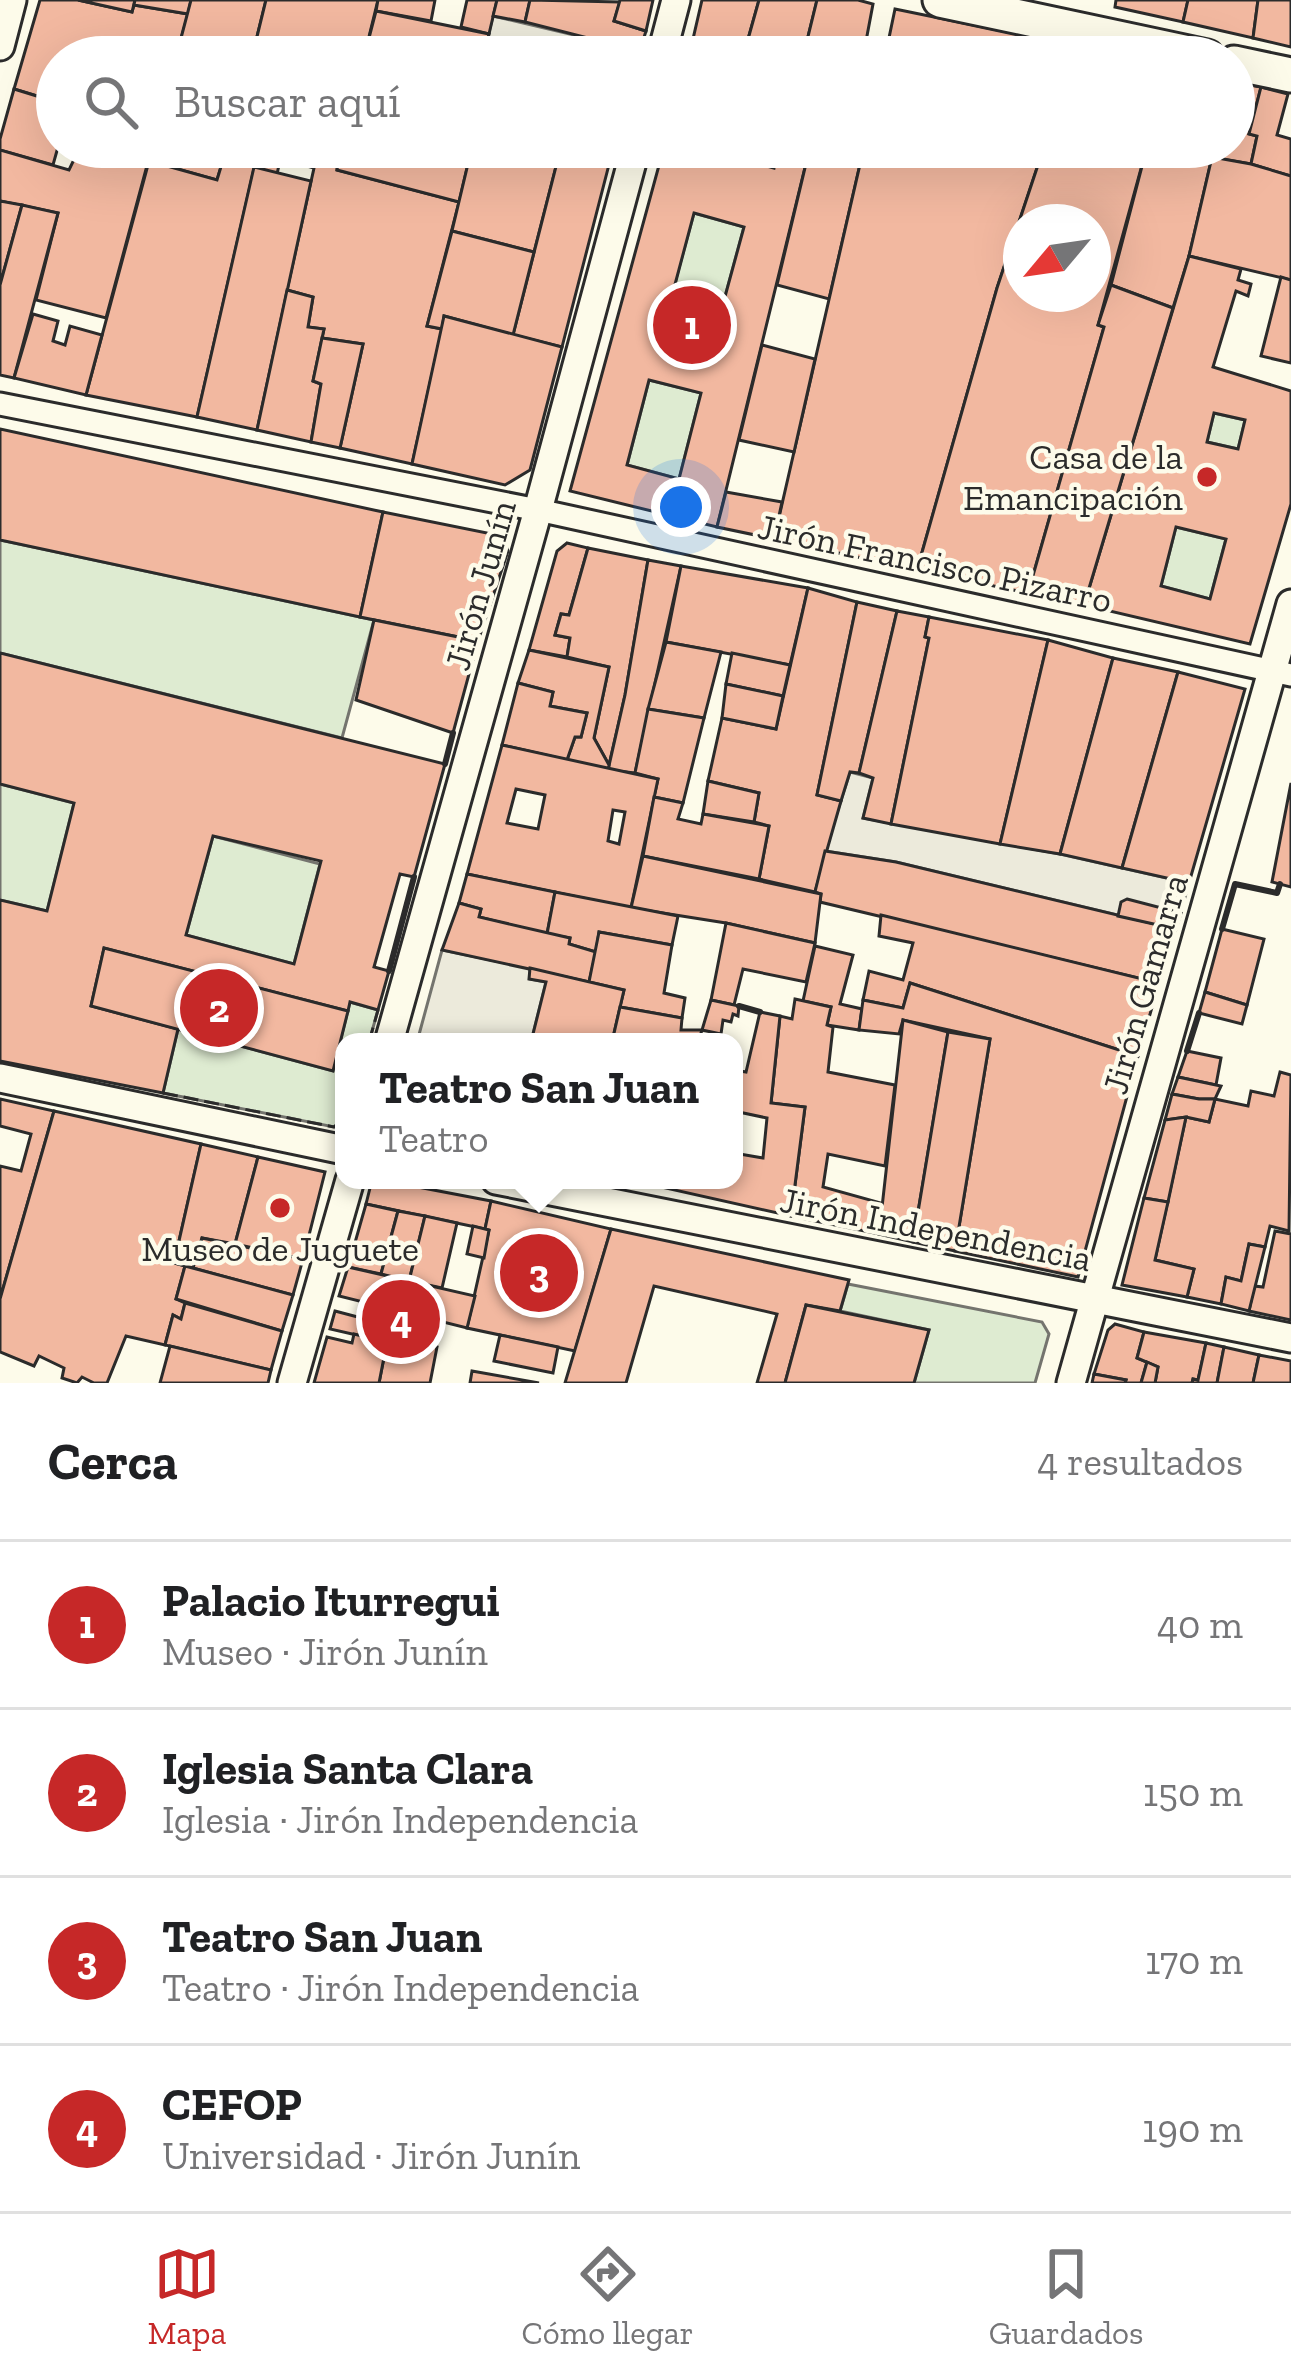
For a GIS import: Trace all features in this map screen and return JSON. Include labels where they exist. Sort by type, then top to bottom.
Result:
[{"type":"street","points":[[0,46],[12,0]]},
{"type":"street","points":[[667,36],[676,0]]},
{"type":"street","points":[[940,0],[1109,36]]},
{"type":"street","points":[[1255,67],[1291,75]]},
{"type":"street","name":"Jirón Junín","points":[[392,1033],[630,168]]},
{"type":"street","name":"Jirón Francisco Pizarro","points":[[0,404],[538,510],[1282,673]]},
{"type":"street","name":"Jirón Gamarra","points":[[1071,1383],[1282,673],[1291,604]]},
{"type":"street","points":[[0,1078],[335,1148]]},
{"type":"street","points":[[292,1383],[347,1189]]},
{"type":"street","name":"Jirón Independencia","points":[[542,1189],[1291,1338]]},
{"type":"green space","points":[[694,213],[744,227],[723,304],[673,290]]},
{"type":"green space","points":[[649,380],[701,393],[679,479],[627,465]]},
{"type":"green space","points":[[1214,413],[1245,420],[1238,449],[1207,442]]},
{"type":"green space","points":[[1176,527],[1226,539],[1210,599],[1161,586]]},
{"type":"green space","points":[[0,540],[374,620],[342,738],[0,653]]},
{"type":"green space","points":[[0,784],[74,803],[47,911],[0,900]]},
{"type":"green space","points":[[213,836],[320,864],[294,964],[186,935]]},
{"type":"green space","points":[[350,1002],[378,1010],[372,1033],[342,1033]]},
{"type":"green space","points":[[178,1029],[333,1071],[335,1063],[334,1127],[163,1093]]},
{"type":"green space","points":[[848,1284],[1042,1322],[1049,1334],[1035,1383],[914,1383],[929,1330],[840,1311]]},
{"type":"shaded area","points":[[493,16],[578,36],[488,36]]},
{"type":"shaded area","points":[[850,772],[873,778],[863,818],[1189,883],[1176,929],[896,862],[825,851]]},
{"type":"shaded area","points":[[442,950],[530,968],[530,979],[546,982],[533,1033],[419,1033]]},
{"type":"building","points":[[40,0],[78,0],[132,12],[134,5],[188,14],[182,36],[36,36],[36,96],[14,89]]},
{"type":"building","points":[[78,0],[135,0],[132,12]]},
{"type":"building","points":[[135,0],[191,0],[188,14],[134,5]]},
{"type":"building","points":[[191,0],[266,0],[257,36],[182,36]]},
{"type":"building","points":[[266,0],[378,0],[369,36],[257,36]]},
{"type":"building","points":[[378,0],[435,0],[431,21],[376,11]]},
{"type":"building","points":[[467,0],[497,0],[489,34],[461,27]]},
{"type":"building","points":[[497,0],[530,0],[525,22],[493,16]]},
{"type":"building","points":[[530,0],[620,2],[614,21],[646,31],[644,36],[580,36],[525,22]]},
{"type":"building","points":[[620,0],[653,0],[646,31],[614,21]]},
{"type":"building","points":[[702,0],[759,0],[749,36],[694,36]]},
{"type":"building","points":[[759,0],[817,0],[808,36],[749,36]]},
{"type":"building","points":[[817,0],[873,4],[867,36],[808,36]]},
{"type":"building","points":[[1116,0],[1188,0],[1183,22],[1115,7]]},
{"type":"building","points":[[1188,0],[1258,0],[1253,36],[1183,22]]},
{"type":"building","points":[[1258,0],[1291,0],[1291,47],[1253,36]]},
{"type":"building","points":[[895,9],[1027,36],[889,36]]},
{"type":"building","points":[[376,11],[489,34],[488,36],[369,36]]},
{"type":"building","points":[[1261,87],[1288,94],[1277,135],[1291,139],[1291,176],[1255,165],[1255,110]]},
{"type":"building","points":[[14,89],[36,96],[36,160],[0,150]]},
{"type":"building","points":[[0,150],[36,160],[36,168],[146,168],[106,318],[36,300],[58,213],[0,201]]},
{"type":"building","points":[[1255,165],[1291,176],[1291,280],[1189,256],[1209,168]]},
{"type":"building","points":[[147,168],[174,168],[217,180],[221,168],[254,168],[197,417],[86,395]]},
{"type":"building","points":[[174,168],[221,168],[217,180]]},
{"type":"building","points":[[254,168],[311,181],[257,430],[197,417]]},
{"type":"building","points":[[314,168],[337,168],[459,202],[427,326],[442,329],[412,464],[340,448],[363,344],[322,338],[324,329],[308,327],[313,297],[287,290]]},
{"type":"building","points":[[337,168],[467,168],[459,202]]},
{"type":"building","points":[[467,168],[556,168],[534,252],[452,231]]},
{"type":"building","points":[[556,168],[608,168],[562,347],[513,335]]},
{"type":"building","points":[[658,168],[805,168],[717,527],[570,491]],"holes":[[[694,213],[744,227],[723,304],[673,292]],[[649,380],[701,393],[679,479],[627,465]]]},
{"type":"building","points":[[805,168],[859,168],[829,299],[777,285]]},
{"type":"building","points":[[859,168],[1037,168],[1025,204],[1003,204],[1003,270],[917,570],[774,539]]},
{"type":"building","points":[[1037,168],[1141,168],[1111,278],[1111,204],[1025,204]]},
{"type":"building","points":[[1142,168],[1209,168],[1189,256],[1173,308],[1111,285]]},
{"type":"building","points":[[0,201],[22,205],[0,285]]},
{"type":"building","points":[[22,205],[58,213],[14,378],[0,375],[0,285]]},
{"type":"building","points":[[452,231],[534,252],[513,335],[444,316],[442,329],[427,326]]},
{"type":"building","name":"Casa de la Emancipación","points":[[1189,256],[1241,269],[1238,280],[1251,284],[1248,296],[1236,291],[1213,367],[1291,391],[1291,504],[1250,644],[1084,605]],"holes":[[[1214,413],[1245,420],[1238,449],[1207,442]],[[1176,527],[1226,539],[1210,599],[1161,586]]]},
{"type":"building","points":[[1003,270],[1003,312],[1102,312],[1098,325],[1104,327],[1028,593],[917,570]]},
{"type":"building","points":[[1281,277],[1291,280],[1291,363],[1261,356]]},
{"type":"building","points":[[1111,285],[1173,308],[1084,605],[1028,593],[1104,327],[1098,325],[1102,312],[1111,312]]},
{"type":"building","points":[[287,290],[313,297],[308,327],[324,329],[313,381],[321,384],[311,442],[257,430]]},
{"type":"building","points":[[33,314],[58,321],[53,341],[65,345],[70,326],[102,335],[86,395],[14,378]]},
{"type":"building","points":[[444,316],[562,347],[530,470],[505,485],[412,464]]},
{"type":"building","points":[[322,338],[363,344],[340,448],[311,442],[321,384],[313,381]]},
{"type":"building","points":[[762,345],[815,359],[794,452],[739,440]]},
{"type":"building","points":[[0,429],[383,512],[360,617],[0,540]]},
{"type":"building","points":[[726,492],[782,502],[774,539],[717,527]]},
{"type":"building","points":[[383,512],[502,536],[508,551],[478,641],[360,617]]},
{"type":"building","points":[[567,543],[588,548],[569,615],[561,614],[555,635],[570,638],[567,657],[529,650],[557,551]]},
{"type":"building","points":[[588,548],[648,560],[609,765],[594,738],[609,667],[567,657],[570,638],[555,635],[561,614],[569,615]]},
{"type":"building","points":[[648,560],[681,566],[635,773],[608,770],[625,695]]},
{"type":"building","points":[[681,566],[808,588],[790,665],[666,642]]},
{"type":"building","points":[[808,588],[857,602],[817,795],[841,801],[815,892],[759,879],[769,826],[754,822],[759,793],[708,781],[722,718],[776,729]]},
{"type":"building","points":[[857,602],[897,611],[859,773],[850,772],[841,801],[817,795]]},
{"type":"building","points":[[897,611],[929,617],[925,637],[929,638],[891,824],[863,818],[873,778],[859,773]]},
{"type":"building","points":[[929,617],[1048,640],[1000,844],[891,824],[929,638],[925,637]]},
{"type":"building","points":[[374,620],[478,641],[453,733],[356,700]]},
{"type":"building","points":[[1048,640],[1113,658],[1060,854],[1000,844]]},
{"type":"building","points":[[666,642],[721,652],[704,718],[648,709]]},
{"type":"building","points":[[529,650],[609,667],[594,738],[608,770],[567,760],[575,737],[581,737],[587,713],[550,706],[553,692],[518,683]]},
{"type":"building","points":[[0,653],[445,764],[414,877],[400,874],[374,967],[389,971],[378,1010],[350,1002],[348,1011],[104,948],[91,1006],[178,1029],[163,1093],[0,1061],[0,900],[47,911],[74,803],[0,784]],"holes":[[[213,836],[321,861],[294,964],[186,935]]]},
{"type":"building","points":[[732,653],[790,665],[783,696],[726,684]]},
{"type":"building","points":[[1113,658],[1178,672],[1122,868],[1060,854]]},
{"type":"building","points":[[1178,672],[1245,689],[1189,883],[1122,868]]},
{"type":"building","points":[[518,683],[553,692],[550,706],[587,713],[581,737],[575,737],[567,760],[502,745]]},
{"type":"building","points":[[726,684],[783,696],[776,729],[722,718]]},
{"type":"building","points":[[648,709],[704,718],[683,803],[654,797],[658,779],[635,773]]},
{"type":"building","points":[[502,745],[658,779],[631,908],[467,874]],"holes":[[[516,789],[545,795],[538,829],[507,823]],[[613,810],[625,812],[619,844],[608,841]]]},
{"type":"building","points":[[708,781],[759,793],[754,822],[703,814]]},
{"type":"building","points":[[1291,783],[1291,887],[1272,882]]},
{"type":"building","points":[[654,797],[683,803],[678,819],[701,824],[703,814],[769,826],[759,879],[643,856]]},
{"type":"building","points":[[825,851],[896,862],[1176,929],[1159,983],[820,902],[821,894],[815,892]]},
{"type":"building","points":[[643,856],[821,894],[815,943],[631,908]]},
{"type":"building","points":[[467,874],[555,892],[547,934],[479,917],[481,909],[459,903]]},
{"type":"building","points":[[555,892],[678,916],[672,945],[599,932],[596,952],[569,944],[570,938],[547,934]]},
{"type":"building","points":[[1127,899],[1181,913],[1176,929],[1118,916],[1121,902]]},
{"type":"building","points":[[459,903],[481,909],[479,917],[570,938],[569,944],[596,952],[589,982],[442,950]]},
{"type":"building","points":[[881,915],[1159,983],[1138,1056],[910,983],[903,1008],[863,1000],[869,971],[903,980],[913,943],[879,936]]},
{"type":"building","points":[[726,923],[815,943],[806,982],[743,969],[734,1005],[711,1000]]},
{"type":"building","points":[[1222,929],[1264,939],[1247,1005],[1205,992]]},
{"type":"building","points":[[599,932],[672,945],[664,993],[685,998],[682,1018],[620,1007],[624,990],[589,982]]},
{"type":"building","points":[[815,946],[853,955],[840,1004],[862,1009],[859,1030],[827,1025],[831,1007],[803,1001]]},
{"type":"building","points":[[104,948],[348,1011],[342,1033],[335,1033],[333,1071],[91,1006]]},
{"type":"building","points":[[530,968],[624,990],[614,1033],[533,1033],[546,982],[529,979]]},
{"type":"building","points":[[910,983],[1138,1056],[1078,1277],[955,1251],[990,1039],[903,1020],[899,1034],[859,1030],[863,1000],[903,1008]]},
{"type":"building","points":[[1205,992],[1247,1005],[1242,1024],[1199,1013]]},
{"type":"building","points":[[795,999],[831,1007],[828,1072],[895,1085],[885,1166],[828,1154],[823,1187],[881,1203],[879,1234],[791,1216],[805,1107],[771,1103],[780,1016],[792,1019]]},
{"type":"building","points":[[711,1000],[739,1006],[738,1016],[733,1014],[731,1022],[723,1020],[721,1033],[702,1030]]},
{"type":"building","points":[[620,1007],[682,1018],[681,1030],[702,1030],[701,1033],[614,1033]]},
{"type":"building","points":[[760,1012],[780,1016],[771,1103],[805,1107],[791,1216],[670,1189],[743,1189],[743,1155],[763,1158],[767,1118],[743,1113],[746,1072]]},
{"type":"building","points":[[903,1020],[948,1032],[913,1242],[879,1234]]},
{"type":"building","points":[[948,1032],[990,1039],[955,1251],[913,1242]]},
{"type":"building","points":[[1187,1051],[1221,1058],[1216,1085],[1178,1077]]},
{"type":"building","points":[[1280,1072],[1291,1075],[1289,1231],[1270,1226],[1265,1247],[1249,1244],[1241,1281],[1226,1277],[1221,1304],[1187,1297],[1194,1269],[1155,1260],[1186,1117],[1209,1122],[1215,1099],[1248,1106],[1251,1091],[1274,1096]]},
{"type":"building","points":[[1178,1077],[1221,1086],[1215,1099],[1172,1094]]},
{"type":"building","points":[[1172,1094],[1215,1099],[1209,1122],[1186,1117],[1165,1120]]},
{"type":"building","points":[[0,1099],[54,1111],[0,1299],[0,1166],[21,1171],[31,1134],[0,1126]]},
{"type":"building","points":[[54,1111],[201,1144],[174,1263],[185,1266],[176,1299],[185,1303],[181,1319],[173,1315],[165,1345],[126,1336],[107,1383],[82,1377],[77,1383],[62,1378],[64,1368],[39,1356],[34,1366],[0,1352],[0,1299]]},
{"type":"building","points":[[1186,1117],[1168,1202],[1144,1198],[1165,1120]]},
{"type":"building","points":[[201,1144],[258,1157],[235,1244],[202,1238],[193,1268],[174,1263]]},
{"type":"building","name":"Museo de Juguete","points":[[258,1157],[325,1172],[303,1259],[235,1244]]},
{"type":"building","points":[[370,1189],[428,1189],[491,1201],[485,1229],[366,1204]]},
{"type":"building","points":[[1144,1198],[1168,1202],[1155,1260],[1194,1269],[1187,1297],[1122,1285]]},
{"type":"building","points":[[491,1201],[611,1229],[575,1351],[467,1328]]},
{"type":"building","points":[[366,1204],[398,1211],[381,1274],[348,1267]]},
{"type":"building","points":[[398,1211],[425,1216],[409,1281],[381,1274]]},
{"type":"building","points":[[425,1216],[457,1223],[442,1288],[409,1281]]},
{"type":"building","points":[[473,1226],[489,1230],[484,1258],[467,1254]]},
{"type":"building","points":[[611,1229],[849,1280],[840,1311],[806,1305],[785,1383],[757,1383],[777,1314],[654,1286],[626,1383],[565,1383]]},
{"type":"building","points":[[1275,1231],[1291,1234],[1291,1320],[1249,1311],[1254,1286],[1263,1287]]},
{"type":"building","points":[[202,1238],[303,1259],[293,1295],[193,1268]]},
{"type":"building","points":[[1249,1244],[1265,1247],[1249,1311],[1221,1304],[1226,1277],[1241,1281]]},
{"type":"building","points":[[185,1266],[293,1295],[282,1331],[176,1299]]},
{"type":"building","points":[[348,1267],[475,1296],[467,1328],[339,1296]]},
{"type":"building","points":[[185,1303],[282,1331],[271,1370],[165,1345],[173,1315],[181,1319]]},
{"type":"building","points":[[806,1305],[929,1330],[914,1383],[785,1383]]},
{"type":"building","points":[[335,1311],[392,1326],[389,1337],[437,1347],[430,1383],[379,1383],[387,1342],[330,1329]]},
{"type":"building","points":[[1115,1324],[1144,1332],[1137,1358],[1147,1362],[1141,1383],[1094,1374],[1108,1330]]},
{"type":"building","points":[[1144,1332],[1206,1343],[1198,1380],[1155,1383],[1158,1367],[1137,1358]]},
{"type":"building","points":[[354,1334],[387,1342],[379,1383],[314,1383],[327,1337],[352,1343]]},
{"type":"building","points":[[500,1335],[558,1347],[553,1373],[494,1361]]},
{"type":"building","points":[[1206,1343],[1224,1347],[1217,1383],[1192,1383],[1198,1380]]},
{"type":"building","points":[[170,1346],[271,1370],[268,1383],[160,1383]]},
{"type":"building","points":[[1224,1347],[1259,1355],[1253,1383],[1217,1383]]},
{"type":"building","points":[[1259,1355],[1291,1361],[1291,1383],[1253,1383]]},
{"type":"building","points":[[1147,1362],[1158,1367],[1155,1383],[1141,1383]]},
{"type":"building","points":[[472,1371],[539,1383],[470,1383]]},
{"type":"building","points":[[1094,1374],[1126,1380],[1092,1383]]},
{"type":"fence","points":[[372,1033],[378,1010]]},
{"type":"fence","points":[[163,1093],[335,1126]]},
{"type":"wall","points":[[445,764],[453,733]]},
{"type":"wall","points":[[389,971],[414,877]]},
{"type":"wall","points":[[1222,929],[1235,884],[1277,893],[1280,884]]},
{"type":"wall","points":[[739,1006],[760,1012]]},
{"type":"wall","points":[[1187,1051],[1199,1013]]},
{"type":"place","name":"Palacio Iturregui","points":[[692,325]]},
{"type":"place","name":"Casa de la Emancipación","points":[[1207,477]]},
{"type":"place","name":"Iglesia Santa Clara","points":[[219,1008]]},
{"type":"place","name":"Museo de Juguete","points":[[280,1208]]},
{"type":"place","name":"Teatro San Juan","points":[[539,1273]]},
{"type":"place","name":"CEFOP","points":[[401,1319]]}]
